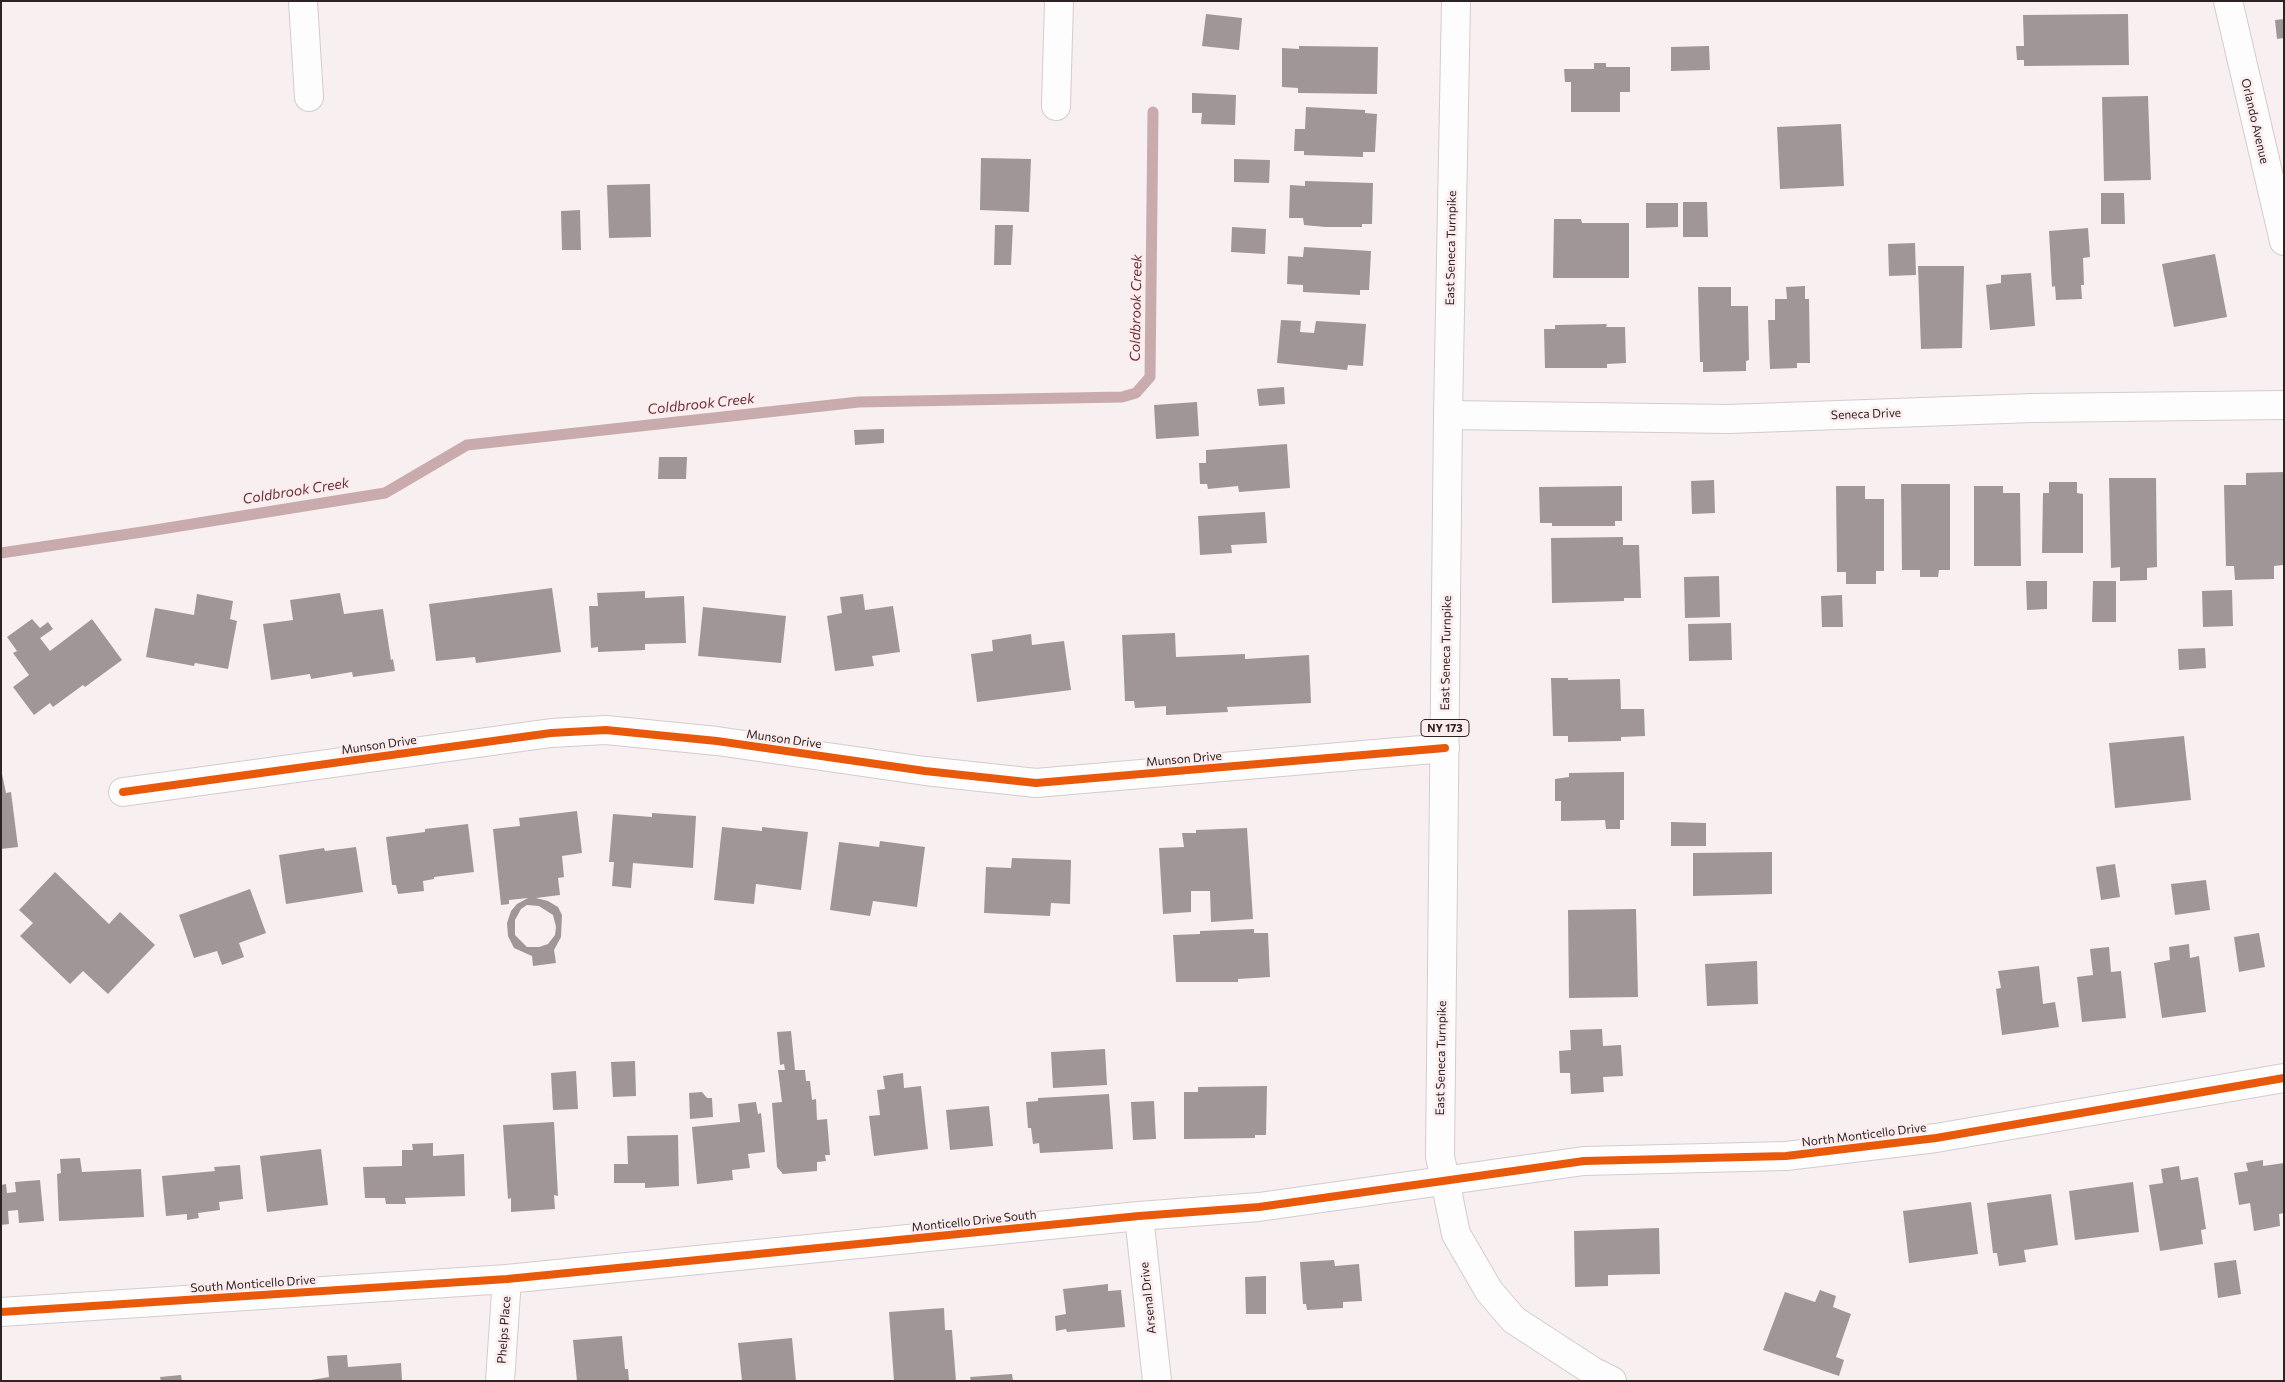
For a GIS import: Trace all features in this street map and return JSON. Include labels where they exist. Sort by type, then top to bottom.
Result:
[{"type":"street","points":[[303,1],[309,97]]},
{"type":"street","points":[[1056,106],[1059,1]]},
{"type":"street","name":"East Seneca Turnpike","points":[[1456,1],[1448,415],[1440,1156],[1443,1180],[1456,1234],[1489,1291],[1514,1320],[1594,1372],[1612,1381]]},
{"type":"street","name":"Orlando Avenue","points":[[2228,1],[2284,241]]},
{"type":"street","name":"Seneca Drive","points":[[1448,415],[1728,419],[2033,408],[2284,405]]},
{"type":"street","name":"Munson Drive","points":[[123,792],[551,733],[606,730],[717,741],[925,771],[1036,783],[1445,748]]},
{"type":"street","name":"North Monticello Drive","points":[[1443,1180],[1584,1161],[1786,1156],[1936,1138],[2284,1078]]},
{"type":"street","name":"Monticello Drive South","points":[[507,1278],[1138,1216],[1259,1207],[1443,1180]]},
{"type":"street","name":"Arsenal Drive","points":[[1138,1216],[1157,1381]]},
{"type":"street","name":"South Monticello Drive","points":[[1,1312],[507,1278]]},
{"type":"street","name":"Phelps Place","points":[[500,1381],[507,1278]]},
{"type":"building","points":[[1206,14],[1242,18],[1239,50],[1202,46]]},
{"type":"building","points":[[2128,14],[2129,65],[2024,66],[2024,60],[2017,60],[2016,46],[2024,46],[2023,15]]},
{"type":"building","points":[[2284,19],[2284,38],[2277,39],[2275,20]]},
{"type":"building","points":[[1299,46],[1378,47],[1377,94],[1298,93],[1298,88],[1282,87],[1282,48],[1299,49]]},
{"type":"building","points":[[1709,46],[1710,70],[1671,71],[1671,47]]},
{"type":"building","points":[[1594,63],[1606,63],[1606,67],[1630,67],[1630,92],[1620,92],[1620,112],[1571,112],[1571,82],[1565,82],[1564,69],[1594,69]]},
{"type":"building","points":[[1192,93],[1236,95],[1235,125],[1201,124],[1202,113],[1192,113]]},
{"type":"building","points":[[2148,96],[2151,180],[2104,181],[2102,97]]},
{"type":"building","points":[[1306,107],[1365,110],[1365,113],[1377,114],[1375,152],[1363,152],[1363,157],[1304,155],[1304,151],[1294,151],[1295,129],[1305,129]]},
{"type":"building","points":[[1841,124],[1844,186],[1780,189],[1777,127]]},
{"type":"building","points":[[981,158],[1031,159],[1029,212],[980,210]]},
{"type":"building","points":[[1234,159],[1270,160],[1269,183],[1234,182]]},
{"type":"building","points":[[1305,181],[1373,183],[1372,224],[1362,224],[1362,227],[1325,227],[1304,225],[1303,218],[1289,218],[1290,185],[1305,186]]},
{"type":"building","points":[[650,184],[651,237],[609,238],[607,185]]},
{"type":"building","points":[[2101,193],[2124,193],[2125,224],[2101,224]]},
{"type":"building","points":[[1683,202],[1707,202],[1708,237],[1683,237]]},
{"type":"building","points":[[1646,203],[1678,203],[1678,227],[1646,228]]},
{"type":"building","points":[[580,210],[581,250],[562,250],[561,211]]},
{"type":"building","points":[[1554,219],[1581,219],[1582,223],[1629,223],[1629,278],[1553,278]]},
{"type":"building","points":[[995,225],[1013,225],[1011,265],[994,265]]},
{"type":"building","points":[[1232,227],[1266,229],[1265,254],[1231,252]]},
{"type":"building","points":[[2088,228],[2090,257],[2083,258],[2084,285],[2081,285],[2082,299],[2056,300],[2055,286],[2052,287],[2049,231]]},
{"type":"building","points":[[1915,243],[1916,275],[1889,276],[1888,244]]},
{"type":"building","points":[[1304,247],[1371,251],[1369,290],[1360,290],[1360,295],[1303,292],[1303,285],[1287,284],[1288,256],[1303,257]]},
{"type":"building","points":[[2215,254],[2227,317],[2174,327],[2162,264]]},
{"type":"building","points":[[1918,266],[1964,266],[1962,348],[1921,349]]},
{"type":"building","points":[[2031,273],[2035,326],[1990,330],[1986,285],[2001,283],[2001,275]]},
{"type":"building","points":[[1805,286],[1805,299],[1809,299],[1810,363],[1797,363],[1797,368],[1770,369],[1768,320],[1775,320],[1775,299],[1787,299],[1786,287]]},
{"type":"building","points":[[1698,287],[1731,287],[1731,306],[1748,306],[1749,360],[1746,361],[1746,371],[1703,372],[1703,362],[1700,362]]},
{"type":"building","points":[[1281,320],[1301,321],[1300,332],[1314,333],[1316,321],[1366,324],[1363,366],[1348,365],[1347,370],[1277,363]]},
{"type":"building","points":[[1607,324],[1606,327],[1625,327],[1626,363],[1607,364],[1607,368],[1545,368],[1544,329],[1555,329],[1555,325]]},
{"type":"building","points":[[1284,387],[1285,404],[1259,406],[1257,389]]},
{"type":"building","points":[[1197,402],[1199,436],[1156,439],[1154,405]]},
{"type":"building","points":[[884,429],[884,443],[855,445],[854,430]]},
{"type":"building","points":[[1287,444],[1290,488],[1239,492],[1238,486],[1208,489],[1207,484],[1200,484],[1199,463],[1206,463],[1206,450]]},
{"type":"building","points":[[659,457],[687,457],[686,479],[658,479]]},
{"type":"building","points":[[2284,472],[2283,565],[2274,566],[2274,579],[2235,580],[2234,566],[2226,566],[2224,485],[2246,485],[2246,473]]},
{"type":"building","points":[[2109,478],[2156,478],[2157,567],[2147,568],[2147,580],[2120,581],[2120,567],[2111,568]]},
{"type":"building","points":[[1714,480],[1715,513],[1692,514],[1691,481]]},
{"type":"building","points":[[2049,482],[2077,482],[2077,493],[2083,494],[2083,553],[2042,553],[2043,493],[2049,493]]},
{"type":"building","points":[[1901,484],[1950,484],[1950,570],[1939,570],[1938,577],[1920,577],[1920,570],[1902,570]]},
{"type":"building","points":[[1622,486],[1622,521],[1615,521],[1615,526],[1552,526],[1552,523],[1540,523],[1539,487]]},
{"type":"building","points":[[1836,486],[1865,486],[1865,499],[1884,499],[1884,571],[1876,571],[1876,584],[1846,584],[1846,572],[1837,572]]},
{"type":"building","points":[[1974,486],[2003,486],[2003,493],[2020,493],[2021,566],[1974,566]]},
{"type":"building","points":[[1265,512],[1267,543],[1231,545],[1232,553],[1200,555],[1198,516]]},
{"type":"building","points":[[1623,537],[1623,545],[1639,545],[1641,598],[1624,598],[1624,601],[1552,603],[1551,538]]},
{"type":"building","points":[[1719,576],[1720,617],[1685,618],[1684,577]]},
{"type":"building","points":[[2026,581],[2047,581],[2047,609],[2027,610]]},
{"type":"building","points":[[2093,581],[2116,581],[2116,622],[2092,622]]},
{"type":"building","points":[[552,588],[561,652],[476,663],[475,657],[436,661],[429,604]]},
{"type":"building","points":[[2232,590],[2233,626],[2203,627],[2202,591]]},
{"type":"building","points":[[645,591],[645,598],[684,596],[686,643],[645,644],[645,650],[598,652],[598,647],[591,648],[589,606],[598,606],[597,593]]},
{"type":"building","points":[[340,593],[344,614],[383,609],[391,660],[393,659],[395,671],[353,677],[352,672],[311,679],[310,674],[271,680],[263,624],[293,620],[290,600]]},
{"type":"building","points":[[197,594],[233,601],[230,619],[237,621],[228,669],[195,663],[194,666],[146,657],[155,608],[194,615]]},
{"type":"building","points":[[863,594],[865,610],[893,606],[900,652],[872,656],[874,666],[835,671],[827,616],[842,613],[840,597]]},
{"type":"building","points":[[1842,595],[1843,627],[1822,627],[1821,596]]},
{"type":"building","points":[[703,607],[786,616],[781,663],[698,656]]},
{"type":"building","points":[[32,619],[40,628],[48,622],[53,629],[40,638],[50,651],[92,619],[122,660],[53,707],[50,703],[34,715],[13,687],[29,675],[13,653],[17,651],[7,637]]},
{"type":"building","points":[[1731,623],[1732,660],[1689,661],[1688,624]]},
{"type":"building","points":[[1175,633],[1176,657],[1245,654],[1245,659],[1309,655],[1311,703],[1227,707],[1228,712],[1166,715],[1166,706],[1135,708],[1134,701],[1125,701],[1122,635]]},
{"type":"building","points":[[1031,634],[1032,645],[1064,641],[1071,690],[977,702],[971,654],[993,651],[992,640]]},
{"type":"building","points":[[2205,648],[2206,668],[2179,670],[2178,649]]},
{"type":"building","points":[[1551,678],[1568,678],[1568,680],[1620,679],[1621,709],[1644,709],[1645,736],[1621,737],[1621,741],[1568,742],[1568,736],[1553,736]]},
{"type":"building","points":[[2184,736],[2191,800],[2115,808],[2109,743]]},
{"type":"building","points":[[1,769],[6,793],[11,792],[18,847],[1,849]]},
{"type":"building","points":[[1624,772],[1624,820],[1620,820],[1620,829],[1606,829],[1605,820],[1561,821],[1561,801],[1555,801],[1555,779],[1569,777],[1569,773]]},
{"type":"building","points":[[577,811],[582,853],[562,856],[564,877],[558,878],[560,895],[536,898],[548,901],[558,907],[562,915],[561,937],[554,950],[556,963],[533,966],[532,956],[514,948],[508,936],[507,923],[511,911],[517,904],[528,898],[509,900],[509,904],[501,905],[493,829],[520,826],[519,818]],"holes":[[[527,905],[539,906],[553,915],[556,927],[555,935],[548,944],[539,947],[527,947],[515,935],[515,920],[521,909]]]},
{"type":"building","points":[[652,813],[696,816],[693,868],[633,863],[631,888],[612,886],[614,862],[609,862],[613,814],[652,817]]},
{"type":"building","points":[[1671,822],[1706,823],[1706,846],[1671,846]]},
{"type":"building","points":[[468,824],[474,872],[434,877],[434,879],[423,881],[424,891],[398,894],[396,885],[392,885],[386,837],[425,832],[425,829]]},
{"type":"building","points":[[722,827],[762,831],[762,827],[808,832],[801,890],[756,884],[754,904],[714,900]]},
{"type":"building","points":[[1247,828],[1253,919],[1211,922],[1210,891],[1191,891],[1191,912],[1163,914],[1159,848],[1184,847],[1182,833],[1196,833],[1196,830]]},
{"type":"building","points":[[880,841],[925,847],[917,907],[873,901],[870,916],[830,910],[839,842],[879,847]]},
{"type":"building","points":[[356,847],[363,892],[286,904],[279,855],[324,848],[325,851]]},
{"type":"building","points":[[1772,852],[1772,894],[1693,896],[1693,853]]},
{"type":"building","points":[[1012,858],[1071,860],[1070,904],[1051,903],[1050,916],[984,913],[986,867],[1011,868]]},
{"type":"building","points":[[2115,864],[2120,897],[2101,900],[2096,867]]},
{"type":"building","points":[[55,872],[109,924],[120,912],[155,945],[108,994],[83,971],[70,984],[20,936],[33,923],[19,910]]},
{"type":"building","points":[[2206,880],[2210,910],[2175,915],[2171,884]]},
{"type":"building","points":[[250,889],[266,933],[239,943],[244,957],[222,965],[217,951],[194,958],[179,915]]},
{"type":"building","points":[[1636,909],[1638,997],[1569,998],[1568,910]]},
{"type":"building","points":[[1254,929],[1254,933],[1268,933],[1270,977],[1238,979],[1238,982],[1176,982],[1173,935],[1200,934],[1200,931]]},
{"type":"building","points":[[2259,933],[2265,967],[2239,972],[2234,937]]},
{"type":"building","points":[[2189,944],[2190,958],[2199,956],[2206,1012],[2162,1018],[2154,963],[2170,960],[2169,947]]},
{"type":"building","points":[[2109,947],[2111,972],[2121,971],[2126,1018],[2082,1022],[2077,977],[2093,975],[2090,949]]},
{"type":"building","points":[[1757,961],[1758,1004],[1707,1006],[1705,964]]},
{"type":"building","points":[[2039,966],[2043,1004],[2055,1002],[2059,1027],[2002,1035],[1996,989],[2001,988],[1998,971]]},
{"type":"building","points":[[1602,1029],[1603,1046],[1621,1045],[1623,1076],[1603,1077],[1604,1092],[1571,1094],[1570,1073],[1560,1073],[1559,1051],[1571,1050],[1570,1030]]},
{"type":"building","points":[[791,1031],[795,1070],[805,1070],[806,1081],[810,1081],[812,1100],[816,1099],[817,1120],[827,1119],[830,1155],[825,1155],[826,1161],[817,1162],[817,1171],[783,1174],[777,1167],[772,1103],[782,1102],[778,1070],[785,1070],[784,1064],[780,1065],[777,1032]]},
{"type":"building","points":[[1105,1049],[1107,1085],[1053,1088],[1051,1052]]},
{"type":"building","points":[[635,1061],[636,1096],[613,1097],[611,1062]]},
{"type":"building","points":[[576,1071],[578,1109],[553,1110],[551,1073]]},
{"type":"building","points":[[903,1073],[904,1088],[921,1086],[928,1149],[874,1156],[869,1116],[880,1115],[877,1090],[885,1089],[883,1076]]},
{"type":"building","points":[[1267,1086],[1266,1135],[1255,1135],[1255,1138],[1184,1139],[1184,1092],[1198,1092],[1198,1087]]},
{"type":"building","points":[[702,1092],[707,1098],[712,1098],[713,1117],[690,1119],[689,1093]]},
{"type":"building","points":[[1109,1094],[1113,1149],[1040,1153],[1039,1143],[1033,1144],[1031,1128],[1028,1128],[1026,1102],[1038,1101],[1038,1098]]},
{"type":"building","points":[[1154,1101],[1156,1139],[1133,1140],[1131,1102]]},
{"type":"building","points":[[756,1102],[758,1114],[761,1113],[765,1152],[748,1154],[750,1168],[732,1170],[733,1180],[697,1184],[692,1127],[740,1122],[738,1104]]},
{"type":"building","points":[[989,1106],[993,1146],[950,1150],[946,1110]]},
{"type":"building","points":[[554,1122],[558,1196],[554,1195],[555,1209],[511,1212],[511,1198],[508,1199],[503,1125]]},
{"type":"building","points":[[678,1135],[679,1186],[645,1188],[645,1183],[614,1183],[614,1164],[628,1164],[627,1136]]},
{"type":"building","points":[[433,1143],[433,1156],[464,1154],[465,1196],[405,1198],[406,1204],[386,1204],[385,1198],[365,1198],[363,1167],[402,1166],[402,1150],[413,1150],[412,1144]]},
{"type":"building","points":[[321,1149],[328,1205],[267,1212],[260,1156]]},
{"type":"building","points":[[80,1158],[82,1172],[141,1169],[144,1217],[59,1221],[57,1174],[61,1173],[60,1159]]},
{"type":"building","points":[[2263,1160],[2263,1166],[2284,1163],[2284,1213],[2279,1214],[2280,1226],[2254,1231],[2250,1203],[2239,1205],[2234,1173],[2248,1171],[2246,1163]]},
{"type":"building","points":[[240,1165],[243,1199],[219,1202],[220,1210],[198,1213],[199,1218],[187,1220],[187,1214],[166,1216],[162,1176],[215,1171],[214,1167]]},
{"type":"building","points":[[2179,1166],[2181,1180],[2198,1177],[2206,1229],[2201,1230],[2203,1244],[2160,1251],[2149,1185],[2163,1183],[2161,1169]]},
{"type":"building","points":[[40,1180],[44,1221],[19,1223],[18,1210],[8,1211],[9,1224],[1,1225],[1,1185],[6,1184],[7,1193],[16,1192],[15,1182]]},
{"type":"building","points":[[2133,1182],[2139,1232],[2075,1240],[2069,1191]]},
{"type":"building","points":[[2051,1194],[2058,1245],[2024,1250],[2026,1262],[1999,1266],[1997,1253],[1993,1253],[1987,1203]]},
{"type":"building","points":[[1971,1202],[1978,1254],[1909,1263],[1903,1211]]},
{"type":"building","points":[[1659,1228],[1660,1274],[1608,1275],[1608,1286],[1575,1287],[1574,1231]]},
{"type":"building","points":[[1334,1260],[1335,1266],[1359,1264],[1362,1301],[1343,1302],[1343,1308],[1307,1310],[1306,1304],[1303,1304],[1300,1262]]},
{"type":"building","points":[[2236,1260],[2241,1294],[2218,1298],[2214,1263]]},
{"type":"building","points":[[1266,1276],[1266,1314],[1246,1314],[1245,1277]]},
{"type":"building","points":[[1108,1284],[1108,1291],[1121,1290],[1125,1327],[1067,1332],[1066,1329],[1056,1331],[1055,1316],[1066,1314],[1063,1289]]},
{"type":"building","points":[[1820,1290],[1836,1296],[1833,1307],[1851,1314],[1836,1357],[1844,1360],[1839,1376],[1763,1350],[1785,1292],[1815,1302]]},
{"type":"building","points":[[944,1308],[945,1330],[952,1330],[956,1381],[894,1381],[889,1312]]},
{"type":"building","points":[[622,1336],[625,1369],[628,1369],[629,1381],[577,1381],[573,1340]]},
{"type":"building","points":[[792,1338],[796,1381],[742,1381],[738,1343]]},
{"type":"building","points":[[347,1355],[348,1367],[401,1363],[402,1381],[305,1381],[329,1377],[327,1356]]},
{"type":"building","points":[[1012,1374],[1013,1381],[971,1381],[970,1377]]},
{"type":"building","points":[[181,1375],[182,1381],[161,1381],[160,1377]]},
{"type":"waterway","name":"Coldbrook Creek","points":[[1,553],[385,493],[467,445],[859,402],[1122,397],[1136,393],[1150,377],[1153,112]]},
{"type":"cycle path","points":[[123,792],[551,733],[606,730],[717,741],[925,771],[1036,783],[1445,748]]},
{"type":"cycle path","points":[[1,1312],[507,1279],[1139,1216],[1259,1207],[1584,1161],[1786,1156],[1936,1138],[2284,1078]]}]
